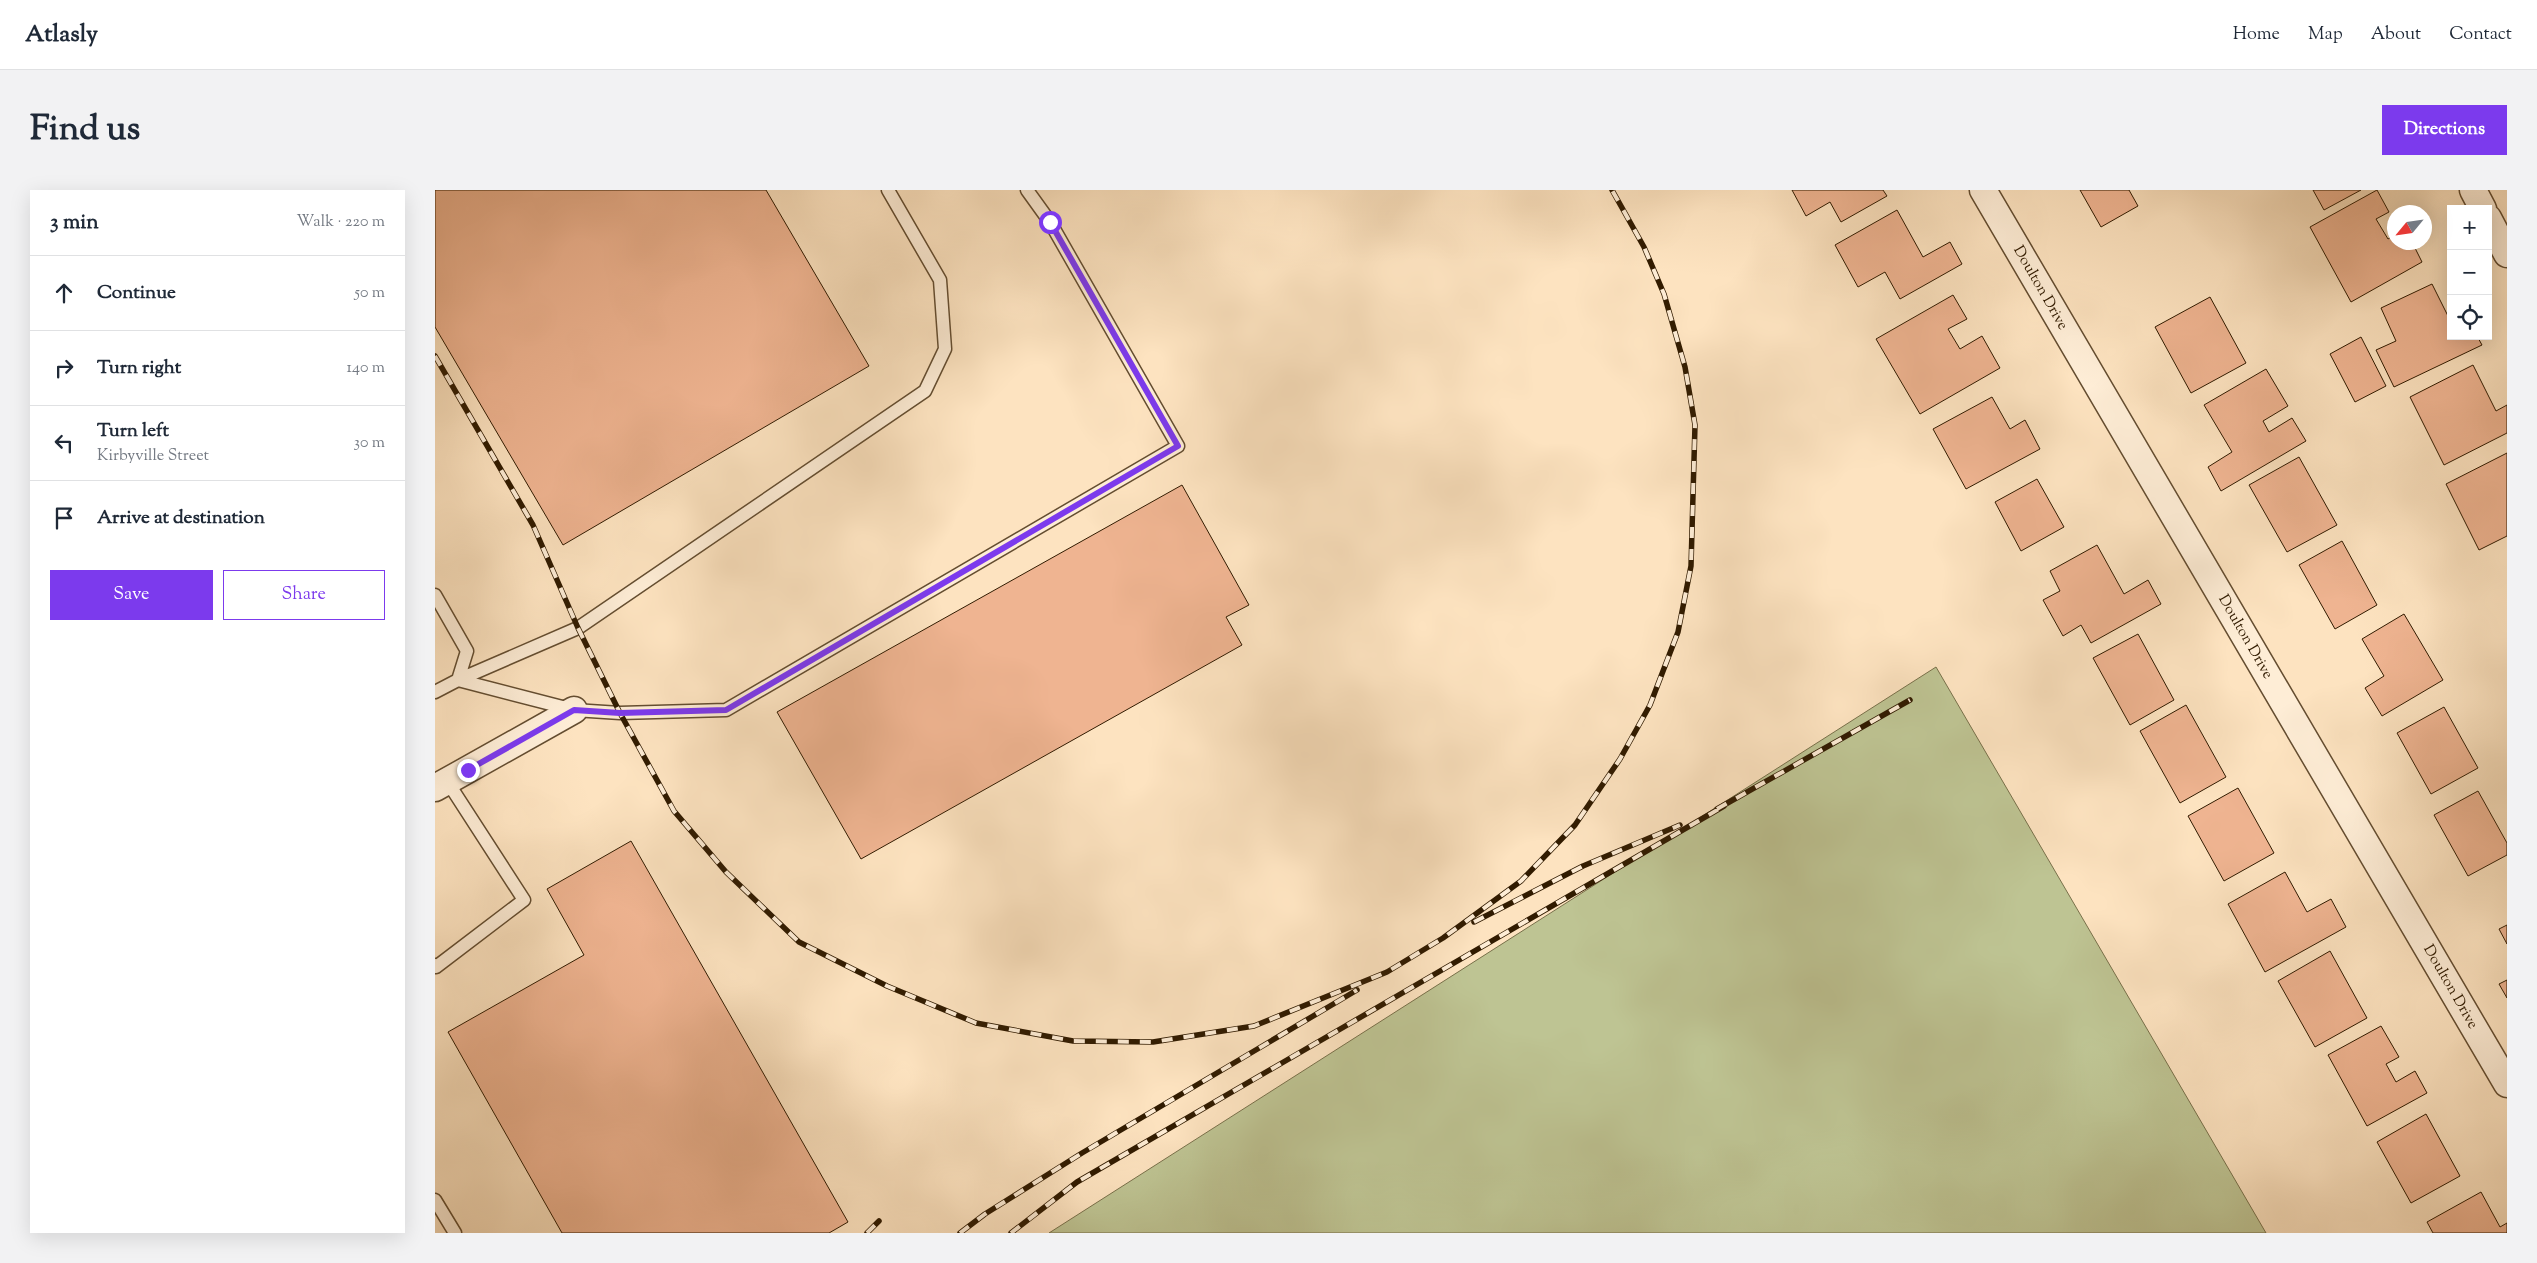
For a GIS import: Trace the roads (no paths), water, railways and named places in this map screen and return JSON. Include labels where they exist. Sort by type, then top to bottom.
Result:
[{"type":"street","name":"Doulton Drive","points":[[1983,190],[2507,1084]]},
{"type":"street","points":[[2473,190],[2481,205]]},
{"type":"street","points":[[2492,226],[2507,254]]},
{"type":"street","points":[[441,785],[574,710]]},
{"type":"lane","points":[[435,692],[458,680],[578,628],[925,391],[945,349],[940,280],[888,190]]},
{"type":"lane","points":[[458,680],[574,710],[620,713],[726,710],[1178,446],[1050,222],[1027,190]]},
{"type":"lane","points":[[435,595],[467,650],[458,680]]},
{"type":"lane","points":[[435,965],[436,967],[524,900],[441,785]]},
{"type":"lane","points":[[435,1200],[455,1233]]},
{"type":"railway","points":[[435,356],[533,525],[578,628],[620,713],[674,811],[726,872],[799,942],[887,986],[976,1023],[1073,1041],[1153,1042],[1254,1026],[1387,972],[1443,938],[1521,881],[1575,825],[1620,759],[1650,705],[1678,632],[1691,566],[1695,425],[1685,367],[1664,294],[1644,247],[1612,190]]},
{"type":"railway","points":[[1717,809],[1910,700]]},
{"type":"railway","points":[[1011,1233],[1077,1182],[1724,806]]},
{"type":"railway","points":[[1474,922],[1583,866],[1680,825]]},
{"type":"railway","points":[[960,1233],[985,1214],[1082,1153],[1357,990]]},
{"type":"railway","points":[[867,1233],[879,1221]]}]
